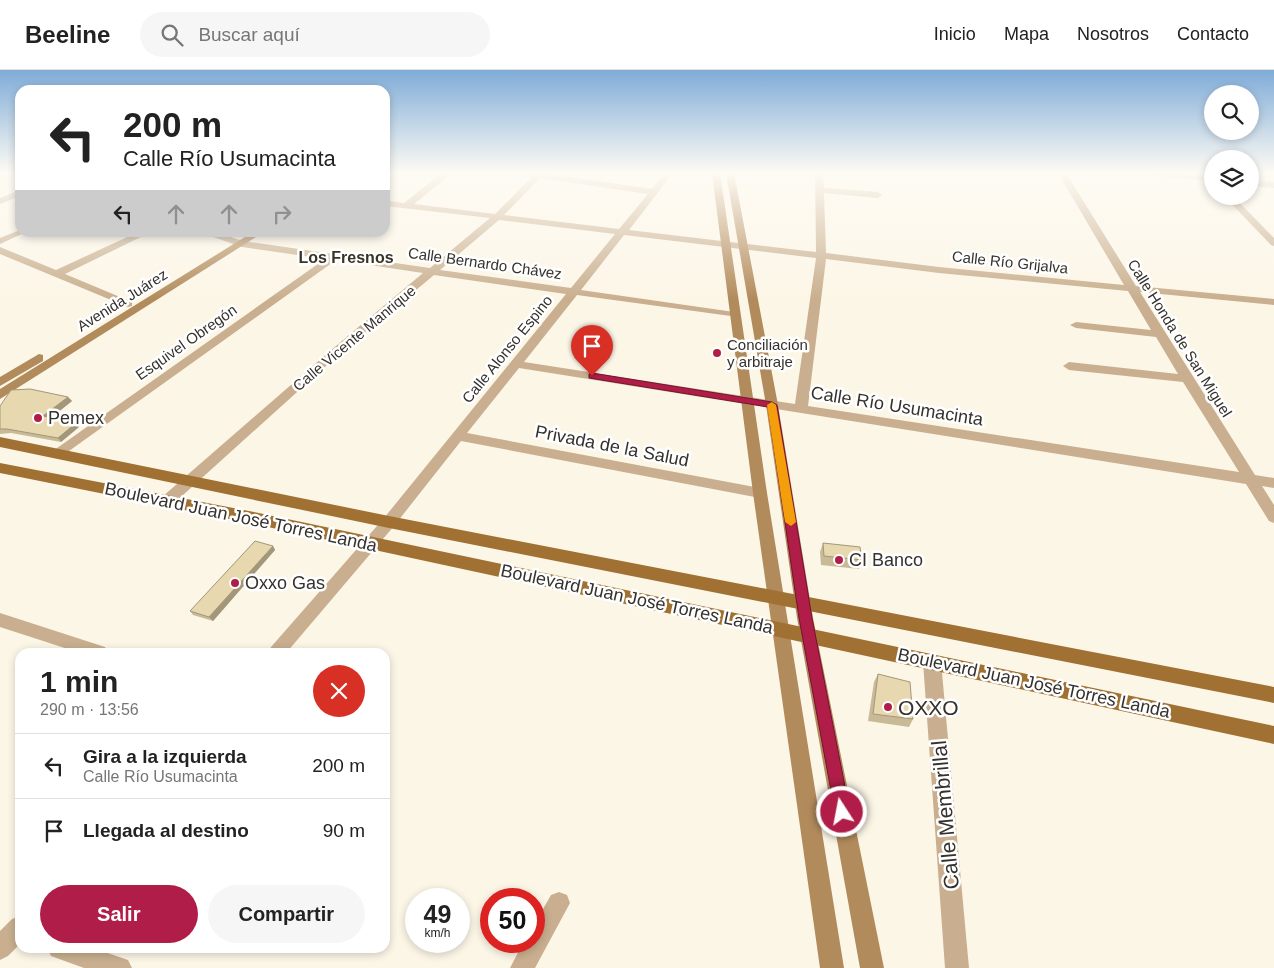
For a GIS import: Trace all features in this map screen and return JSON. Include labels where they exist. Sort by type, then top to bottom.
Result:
[{"type":"main road","points":[[722,215],[760,493],[832,968]]},
{"type":"main road","points":[[737,215],[772,405],[809,636],[872,968]]},
{"type":"main road","name":"Avenida Juárez","points":[[0,395],[237,243],[243,237]]},
{"type":"main road","name":"Avenida Juárez","points":[[0,382],[128,304],[250,237]]},
{"type":"main road","name":"Boulevard Juan José Torres Landa","points":[[0,442],[389,522],[776,596],[1274,695]]},
{"type":"main road","name":"Boulevard Juan José Torres Landa","points":[[0,468],[167,501],[1274,734]]},
{"type":"street","name":"Calle Río Grijalva","points":[[481,215],[726,246],[939,270],[1274,302]]},
{"type":"street","name":"Calle Alonso Espino","points":[[280,648],[371,544],[636,215]]},
{"type":"street","points":[[801,410],[821,256],[820,215]]},
{"type":"street","name":"Calle Honda de San Miguel","points":[[1088,215],[1187,379],[1274,517]]},
{"type":"street","points":[[1247,215],[1274,243]]},
{"type":"street","name":"Calle Vicente Manrique","points":[[167,501],[334,353],[497,217]]},
{"type":"street","points":[[0,241],[15,235]]},
{"type":"street","points":[[56,274],[136,237]]},
{"type":"street","name":"Calle Bernardo Chávez","points":[[218,237],[237,243],[574,290],[734,315]]},
{"type":"street","points":[[0,250],[128,304]]},
{"type":"street","name":"Esquivel Obregón","points":[[57,453],[334,257]]},
{"type":"street","points":[[1076,325],[1160,334]]},
{"type":"street","name":"Calle Río Usumacinta","points":[[515,364],[1274,483]]},
{"type":"street","points":[[1069,366],[1187,379]]},
{"type":"street","name":"Privada de la Salud","points":[[457,436],[760,493]]},
{"type":"street","points":[[0,620],[87,648]]},
{"type":"street","name":"Calle Membrillal","points":[[932,662],[958,968]]},
{"type":"street","points":[[522,968],[559,903]]},
{"type":"street","points":[[74,953],[120,968]]},
{"type":"building","name":"Pemex","points":[[30,389],[68,397],[43,416],[76,423],[58,438],[0,429],[0,406],[11,390]]},
{"type":"building","name":"Oxxo Gas","points":[[255,541],[273,546],[209,617],[190,611]]},
{"type":"building","points":[[823,543],[860,547],[862,560],[824,556]]},
{"type":"building","name":"OXXO","points":[[878,674],[910,682],[913,719],[873,714]]},
{"type":"slow traffic","points":[[772,405],[791,522]]},
{"type":"place","name":"Conciliación y arbitraje","points":[[717,353]]},
{"type":"place","name":"Pemex","points":[[38,418]]},
{"type":"place","name":"CI Banco","points":[[839,560]]},
{"type":"place","name":"Oxxo Gas","points":[[235,583]]},
{"type":"place","name":"OXXO","points":[[888,707]]},
{"type":"district","name":"Los Fresnos","points":[[346,257]]},
{"type":"route","points":[[592,376],[772,405],[806,618],[842,812]]}]
